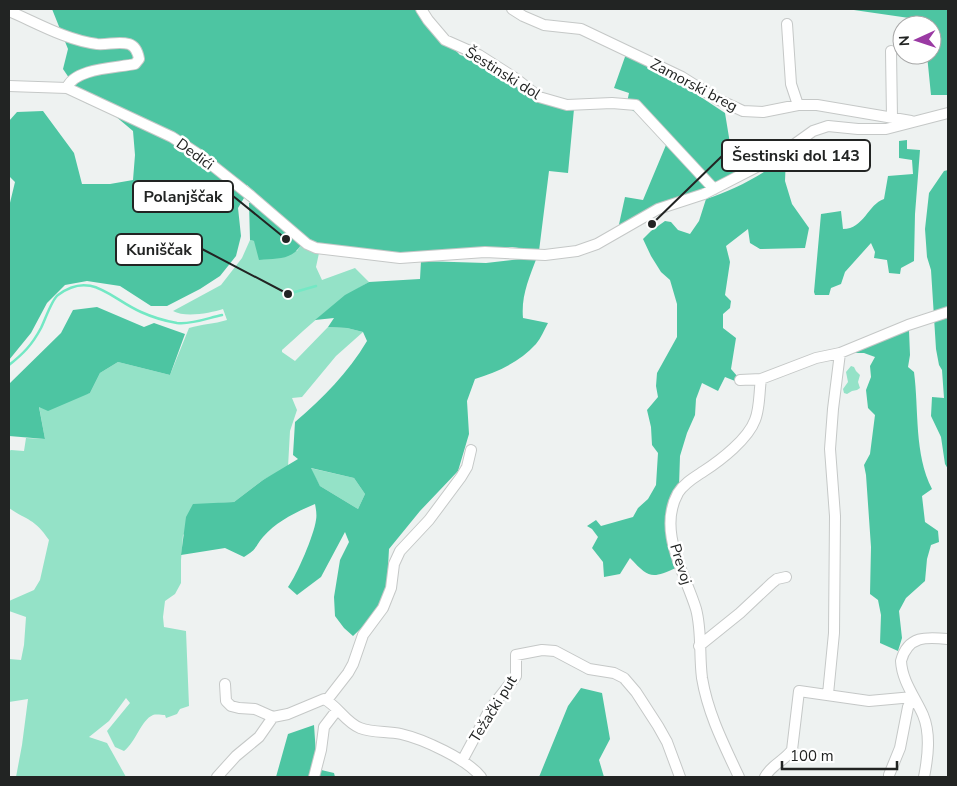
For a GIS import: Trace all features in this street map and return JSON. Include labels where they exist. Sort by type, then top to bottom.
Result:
[{"type":"street","name":"Šestinski dol","points":[[421,9],[445,40],[479,55],[515,78],[539,97],[567,105],[612,103],[636,105],[714,189]]},
{"type":"street","name":"Zamorski breg","points":[[512,9],[544,25],[580,29],[682,77],[717,99],[743,111],[763,112],[798,105],[817,105],[914,121]]},
{"type":"street","points":[[9,11],[51,30],[81,40],[99,44],[118,42],[131,44],[137,52],[140,59],[135,64],[92,71],[74,78],[68,88]]},
{"type":"street","points":[[786,24],[791,84],[798,105]]},
{"type":"street","points":[[890,51],[892,118]]},
{"type":"street","name":"Dedići","points":[[9,86],[68,88],[172,137],[198,154],[307,244],[316,248],[400,258],[485,252],[545,255],[577,251],[597,244],[658,209],[714,189]]},
{"type":"street","points":[[714,189],[778,156],[813,130],[828,126],[886,129],[948,113]]},
{"type":"street","points":[[740,380],[760,379],[816,358],[840,353],[908,325],[948,312]]},
{"type":"street","points":[[828,694],[834,633],[835,520],[831,477],[831,438],[840,353]]},
{"type":"street","name":"Prevoj","points":[[739,777],[719,737],[711,713],[703,680],[696,610],[674,553],[672,509],[682,488],[731,450],[751,429],[757,414],[760,379]]},
{"type":"street","points":[[327,700],[348,673],[363,635],[383,608],[391,588],[394,564],[400,551],[429,520],[461,477],[466,467],[470,450]]},
{"type":"street","points":[[699,646],[740,613],[772,583],[786,577]]},
{"type":"street","points":[[924,777],[928,752],[927,730],[924,716],[913,697],[902,665],[905,651],[920,638],[948,639]]},
{"type":"street","name":"Težački put","points":[[462,761],[490,709],[516,676],[516,655],[542,650],[554,651],[589,669],[614,673],[624,678],[636,692],[658,726],[667,742],[680,777]]},
{"type":"street","points":[[225,684],[226,701],[232,706],[255,709],[273,717],[288,714],[322,699],[327,700],[348,721],[361,728],[408,736],[462,761],[481,777]]},
{"type":"street","points":[[765,777],[770,769],[792,750],[799,691],[870,701],[913,697]]},
{"type":"street","points":[[889,775],[900,748],[908,707],[913,697]]},
{"type":"street","points":[[314,777],[321,750],[324,727],[337,710]]},
{"type":"street","points":[[217,777],[236,756],[259,737],[273,717]]},
{"type":"green space","points":[[52,9],[415,9],[460,55],[492,67],[529,95],[574,109],[568,173],[549,171],[539,251],[512,247],[394,255],[312,242],[247,185],[244,198],[238,208],[241,236],[236,256],[220,276],[167,306],[151,306],[120,286],[87,281],[65,285],[47,303],[31,333],[9,360],[9,207],[15,182],[9,176],[9,121],[17,112],[43,111],[74,153],[82,184],[110,184],[133,180],[135,155],[133,131],[114,115],[86,103],[63,69],[68,49]]},
{"type":"green space","points":[[847,9],[948,9],[948,95],[931,95],[928,65],[942,65],[942,15],[892,16]]},
{"type":"green space","points":[[626,54],[675,80],[725,113],[735,174],[618,229],[625,197],[643,200],[666,145],[639,114],[626,107],[629,93],[614,88]]},
{"type":"green space","points":[[907,140],[907,149],[920,150],[915,214],[914,261],[901,268],[900,274],[889,273],[887,260],[874,258],[875,252],[871,243],[845,272],[841,284],[831,288],[829,295],[815,295],[821,214],[841,211],[843,229],[850,228],[861,221],[874,206],[884,199],[888,176],[913,174],[912,160],[899,158],[899,141]]},
{"type":"green space","points":[[786,156],[785,181],[792,204],[809,228],[805,248],[760,249],[750,243],[748,229],[726,246],[730,262],[725,295],[731,301],[730,308],[723,314],[723,328],[736,338],[731,369],[738,377],[735,381],[725,377],[718,391],[702,383],[696,399],[695,415],[680,456],[679,486],[670,504],[676,568],[661,574],[651,575],[642,570],[630,558],[620,574],[604,577],[603,562],[592,548],[598,537],[587,526],[596,520],[601,526],[633,517],[638,508],[648,499],[656,485],[658,453],[652,445],[651,427],[647,410],[658,397],[656,386],[657,373],[677,337],[677,304],[670,280],[661,272],[643,239],[665,221],[671,222],[678,230],[690,234],[699,221],[706,199],[748,181]]},
{"type":"green space","points":[[948,170],[948,469],[945,464],[941,437],[931,416],[932,397],[944,398],[942,370],[939,365],[936,349],[931,270],[927,257],[925,229],[929,193],[944,171]]},
{"type":"green space","points":[[249,203],[254,203],[301,245],[293,254],[283,258],[259,260],[254,241],[250,240]]},
{"type":"green space","points":[[250,240],[297,251],[301,245],[311,252],[319,253],[316,267],[322,280],[355,268],[369,282],[324,313],[282,352],[295,361],[328,327],[347,328],[363,332],[336,356],[302,397],[292,398],[297,410],[290,431],[288,467],[263,480],[234,502],[218,503],[183,535],[181,583],[175,594],[165,601],[163,617],[164,627],[186,631],[189,706],[180,709],[177,714],[166,718],[165,715],[153,715],[145,721],[124,751],[115,747],[107,731],[130,703],[126,698],[109,721],[89,737],[107,743],[126,777],[16,777],[28,699],[9,702],[9,659],[21,660],[26,617],[9,611],[9,601],[34,590],[40,580],[49,540],[35,524],[9,508],[9,451],[24,451],[26,438],[45,439],[39,406],[90,393],[100,373],[118,362],[170,375],[189,328],[227,320],[223,309],[191,314],[173,311],[221,285],[242,258]]},
{"type":"green space","points":[[537,257],[524,295],[523,318],[548,323],[538,342],[523,356],[500,370],[475,379],[467,401],[469,434],[458,471],[420,511],[389,549],[387,585],[376,614],[353,636],[335,616],[334,597],[340,560],[349,542],[345,532],[321,577],[297,595],[288,587],[300,564],[315,527],[315,504],[274,526],[254,550],[244,557],[225,548],[181,555],[186,517],[193,504],[234,502],[263,480],[298,459],[293,455],[295,422],[315,404],[352,364],[367,341],[363,332],[347,328],[328,327],[334,318],[315,320],[345,295],[369,282],[420,279],[421,261],[486,263]],"holes":[[[311,468],[354,478],[365,494],[358,509],[320,486]]]},
{"type":"green space","points":[[97,307],[144,327],[154,323],[185,334],[170,375],[118,362],[100,373],[90,393],[48,411],[39,407],[45,439],[9,436],[9,384],[61,333],[73,310]]},
{"type":"green space","points":[[909,330],[910,355],[908,367],[914,372],[922,461],[932,489],[922,496],[925,522],[938,531],[939,542],[931,545],[927,559],[925,581],[906,598],[899,611],[902,638],[898,651],[880,643],[881,615],[878,600],[870,594],[871,547],[864,465],[870,454],[875,415],[868,408],[866,390],[871,377],[870,366],[875,357],[864,353],[851,353],[854,350]]},
{"type":"green space","points":[[851,366],[860,375],[858,382],[860,388],[847,394],[844,393],[843,389],[848,382],[846,372]]},
{"type":"green space","points":[[310,468],[354,478],[365,494],[358,509],[320,486]]},
{"type":"green space","points":[[581,688],[602,693],[610,739],[599,760],[604,777],[539,777],[568,706]]},
{"type":"green space","points":[[314,725],[317,769],[334,773],[335,777],[276,777],[288,734]]},
{"type":"waterway","points":[[9,365],[31,344],[56,297],[70,288],[81,285],[101,289],[130,307],[159,319],[172,322],[188,323],[222,315]]},
{"type":"waterway","points":[[288,294],[316,286]]},
{"type":"place","name":"Šestinski dol 143","points":[[652,224]]},
{"type":"place","name":"Polanjščak","points":[[286,239]]},
{"type":"place","name":"Kuniščak","points":[[288,294]]}]
